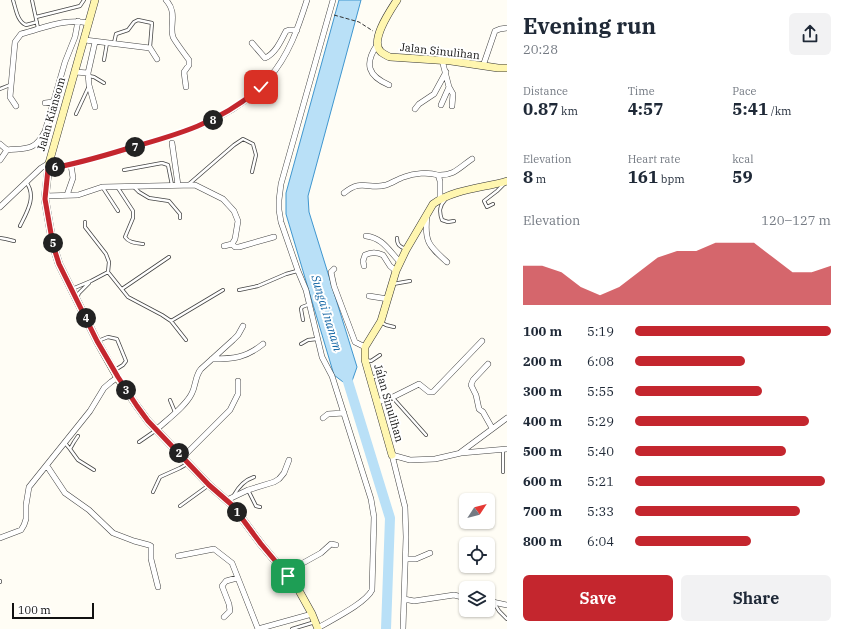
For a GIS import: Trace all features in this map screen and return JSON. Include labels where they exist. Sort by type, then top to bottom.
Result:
[{"type":"street","name":"Jalan Kiansom","points":[[95,0],[49,166],[45,199],[53,245],[59,264],[97,341],[137,406],[209,485],[230,499],[261,544],[297,587],[317,626]]},
{"type":"street","points":[[166,0],[169,3],[173,16],[173,36],[190,60],[189,65],[184,72],[186,87]]},
{"type":"street","points":[[0,207],[41,168],[71,165],[185,131],[231,110],[249,97],[270,78],[290,48],[307,0]]},
{"type":"street","points":[[317,626],[370,595],[372,590],[374,517],[371,499],[332,376],[322,357],[306,290],[298,271],[279,210],[281,184],[333,0]]},
{"type":"street","points":[[389,85],[371,73],[369,65],[370,57],[377,45],[379,35],[397,0]]},
{"type":"street","points":[[16,106],[10,97],[15,42],[21,34],[57,23],[78,21],[88,23]]},
{"type":"street","points":[[0,144],[7,150],[30,148],[40,141],[45,131],[65,62],[75,37],[78,21]]},
{"type":"street","points":[[483,66],[496,32],[500,29],[507,28]]},
{"type":"street","points":[[252,43],[265,58],[268,58],[286,31],[297,30]]},
{"type":"street","points":[[84,40],[150,48],[157,59]]},
{"type":"street","points":[[95,42],[88,75],[95,107]]},
{"type":"street","name":"Jalan Sinulihan","points":[[377,45],[381,52],[390,57],[442,60],[507,68]]},
{"type":"street","points":[[442,60],[450,87],[454,94],[452,106]]},
{"type":"street","points":[[75,72],[88,75]]},
{"type":"street","points":[[414,109],[434,94],[446,72]]},
{"type":"street","points":[[441,105],[450,87]]},
{"type":"street","points":[[45,103],[53,102]]},
{"type":"street","points":[[172,143],[178,185]]},
{"type":"street","points":[[0,160],[7,150]]},
{"type":"street","points":[[344,193],[357,185],[386,185],[404,176],[429,173],[445,175],[454,173],[472,159]]},
{"type":"street","points":[[67,195],[73,178],[71,165]]},
{"type":"street","points":[[438,175],[440,181],[440,199]]},
{"type":"street","points":[[334,269],[331,272],[334,286],[355,342],[365,347],[381,321],[400,262],[433,204],[450,195],[506,182]]},
{"type":"street","points":[[45,196],[78,195],[102,187],[132,185],[194,185],[223,199],[232,207],[238,221],[235,239],[232,244],[224,246]]},
{"type":"street","points":[[427,213],[425,229],[430,246],[447,262]]},
{"type":"street","points":[[366,236],[384,243],[400,262]]},
{"type":"street","points":[[232,244],[235,247],[239,247],[274,237]]},
{"type":"street","points":[[364,266],[363,261],[365,255],[370,252],[383,255],[390,266],[396,271]]},
{"type":"street","points":[[369,296],[388,298]]},
{"type":"street","points":[[157,429],[186,402],[192,393],[197,375],[233,340],[243,326]]},
{"type":"street","points":[[376,402],[393,397],[419,384],[429,392],[433,392],[482,341]]},
{"type":"street","points":[[212,359],[229,359],[250,354],[263,344]]},
{"type":"street","name":"Jalan Sinulihan","points":[[365,347],[365,360],[405,507],[406,559],[402,629]]},
{"type":"street","points":[[488,364],[473,380],[471,386],[476,395],[479,409],[483,412],[492,428]]},
{"type":"street","points":[[0,538],[21,530],[24,524],[29,487],[90,411],[104,388],[111,382],[116,374]]},
{"type":"street","points":[[183,457],[230,410],[238,394],[238,381]]},
{"type":"street","points":[[323,418],[328,414],[344,413]]},
{"type":"street","points":[[461,453],[507,418]]},
{"type":"street","points":[[392,455],[410,460],[435,459],[461,453],[505,449]]},
{"type":"street","points":[[230,499],[248,490],[279,479],[284,473],[289,460]]},
{"type":"street","points":[[47,466],[65,493],[89,510],[114,533],[134,541],[149,544],[158,587]]},
{"type":"street","points":[[288,576],[303,563],[316,557],[331,544],[336,545]]},
{"type":"street","points":[[178,556],[214,548],[232,563],[258,629],[312,614]]},
{"type":"street","points":[[406,559],[416,559],[430,554]]},
{"type":"street","points":[[224,617],[230,611],[222,586],[226,581],[237,578]]},
{"type":"street","points":[[404,599],[414,601],[454,595],[459,596]]},
{"type":"street","points":[[495,603],[507,605]]},
{"type":"lane","points":[[13,0],[21,23],[26,25],[37,22]]},
{"type":"lane","points":[[32,0],[38,29]]},
{"type":"lane","points":[[36,17],[80,6],[84,0]]},
{"type":"lane","points":[[114,43],[116,34],[128,30],[134,22],[138,20],[152,23],[150,48]]},
{"type":"lane","points":[[104,60],[107,43]]},
{"type":"lane","points":[[88,75],[104,83]]},
{"type":"lane","points":[[0,90],[12,83]]},
{"type":"lane","points":[[76,114],[89,85]]},
{"type":"lane","points":[[189,184],[243,139],[253,144],[256,155],[252,172]]},
{"type":"lane","points":[[124,170],[162,163],[168,165],[172,186]]},
{"type":"lane","points":[[20,226],[28,213],[31,196],[30,186],[26,182]]},
{"type":"lane","points":[[493,204],[487,207],[484,201],[506,182]]},
{"type":"lane","points":[[132,185],[139,192],[149,198],[169,201],[180,214],[180,218]]},
{"type":"lane","points":[[116,186],[133,211],[133,218],[125,237],[132,243],[143,244]]},
{"type":"lane","points":[[102,187],[118,211]]},
{"type":"lane","points":[[450,195],[442,204],[439,212],[442,220],[448,222],[454,221]]},
{"type":"lane","points":[[85,222],[85,227],[108,258],[108,272],[128,297],[171,321],[186,340]]},
{"type":"lane","points":[[0,238],[6,238],[14,241]]},
{"type":"lane","points":[[397,238],[397,242],[400,246],[406,250]]},
{"type":"lane","points":[[122,289],[169,257]]},
{"type":"lane","points":[[239,290],[258,286],[286,274],[298,271]]},
{"type":"lane","points":[[72,289],[108,272]]},
{"type":"lane","points":[[77,298],[83,288],[90,281]]},
{"type":"lane","points":[[393,284],[410,281]]},
{"type":"lane","points":[[171,321],[223,290]]},
{"type":"lane","points":[[303,320],[301,309],[302,307],[310,304]]},
{"type":"lane","points":[[381,321],[386,325],[394,327]]},
{"type":"lane","points":[[97,341],[108,337],[117,339],[126,361],[116,374]]},
{"type":"lane","points":[[301,344],[308,340],[317,339]]},
{"type":"lane","points":[[365,360],[371,360],[380,355]]},
{"type":"lane","points":[[370,379],[385,373]]},
{"type":"lane","points":[[393,397],[426,435]]},
{"type":"lane","points":[[170,400],[175,412]]},
{"type":"lane","points":[[139,442],[157,429]]},
{"type":"lane","points":[[70,449],[78,436]]},
{"type":"lane","points":[[64,443],[78,460],[94,470]]},
{"type":"lane","points":[[503,472],[505,449]]},
{"type":"lane","points":[[153,492],[160,476],[180,468],[189,462]]},
{"type":"lane","points":[[230,499],[238,487],[248,479],[254,477]]},
{"type":"lane","points":[[180,506],[209,485]]},
{"type":"lane","points":[[248,490],[256,506],[260,507]]},
{"type":"lane","points":[[495,606],[507,619]]},
{"type":"lane","points":[[292,629],[317,626]]},
{"type":"path","points":[[330,13],[359,22],[379,35]]},
{"type":"water","points":[[339,0],[361,0],[308,196],[309,212],[357,367],[351,384],[347,385],[334,375],[286,214],[286,193]]},
{"type":"waterway","name":"Sungai Inanam","points":[[345,372],[390,518],[386,629]]},
{"type":"route","points":[[261,87],[241,104],[231,110],[185,131],[83,162],[48,169],[45,199],[53,245],[59,264],[97,341],[129,395],[148,421],[189,462],[209,485],[232,505],[261,544],[288,576]]}]
